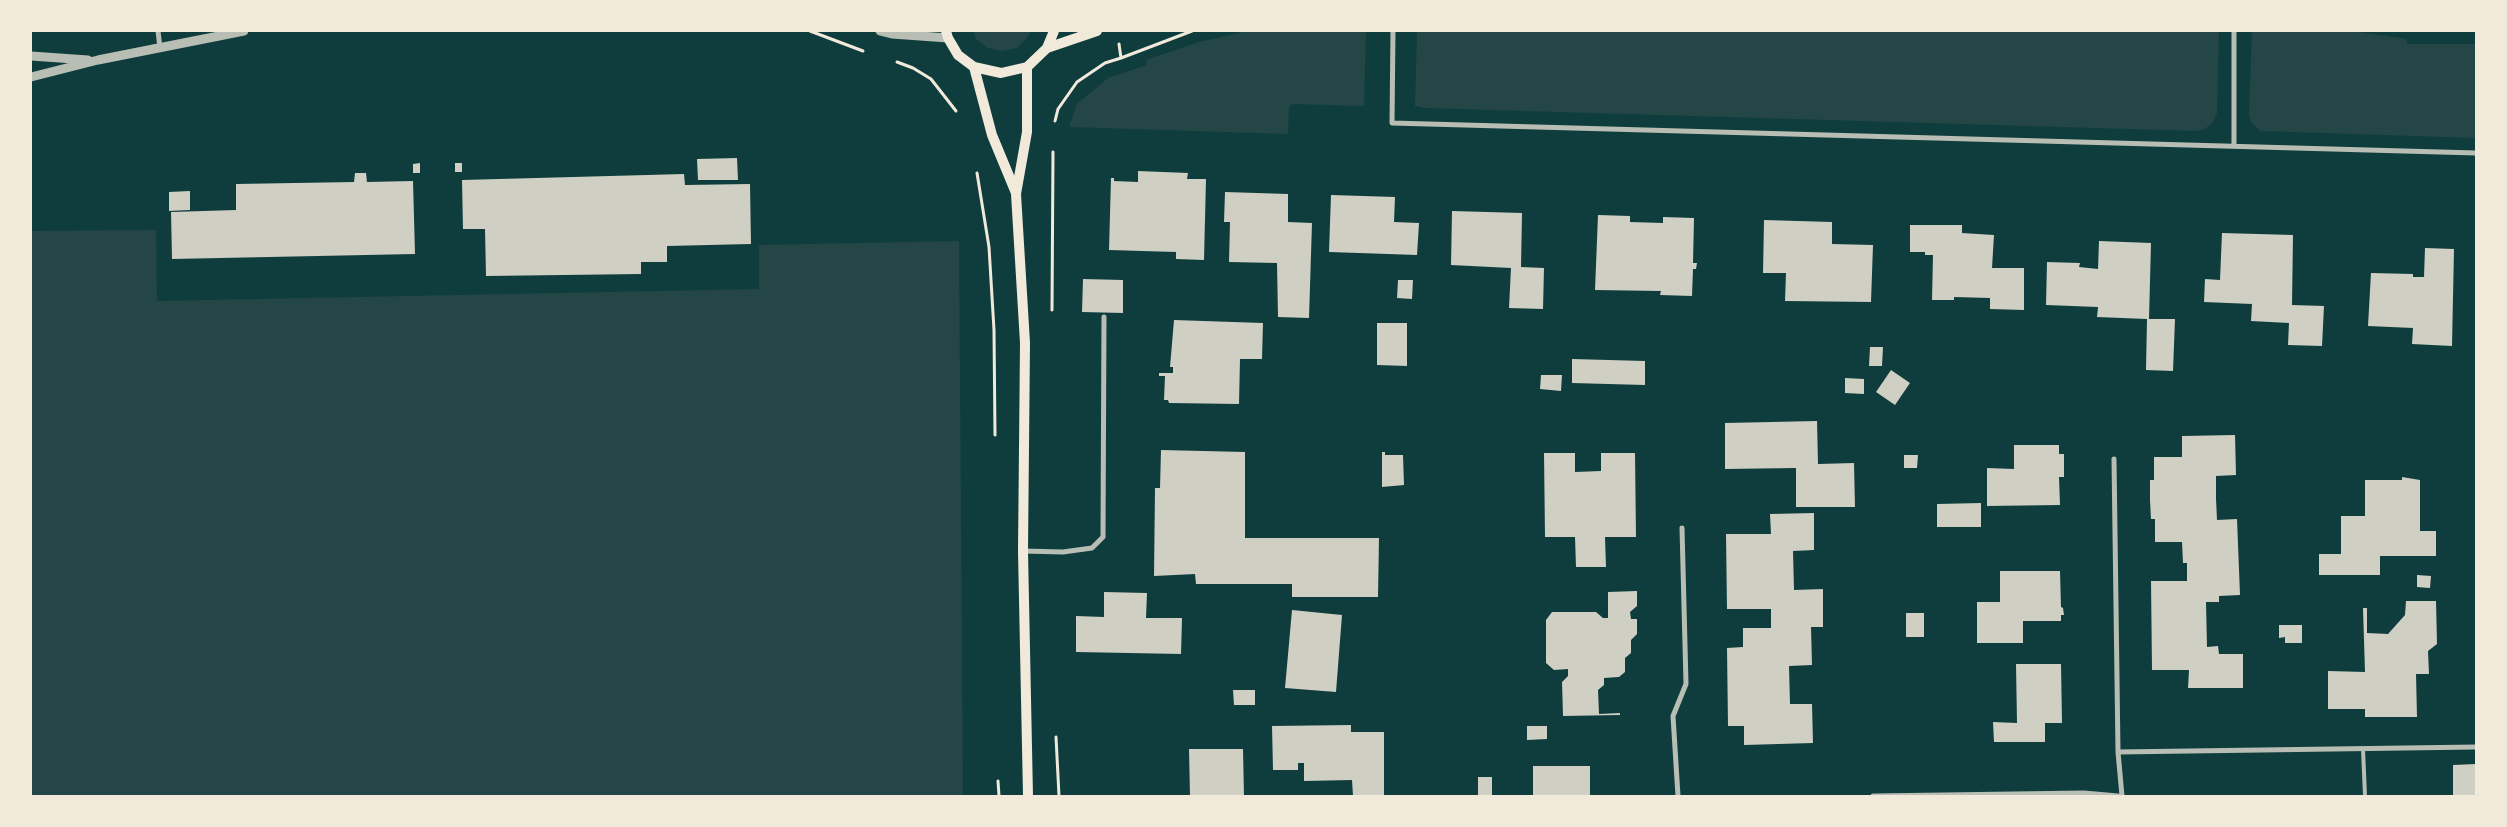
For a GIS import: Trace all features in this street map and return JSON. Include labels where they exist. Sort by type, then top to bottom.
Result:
[{"type":"main road","points":[[1047,48],[1054,31]]},
{"type":"main road","points":[[947,35],[958,55],[974,67],[1001,73],[1027,66],[1047,48],[1097,31]]},
{"type":"main road","points":[[1027,66],[1027,132],[1016,194],[1025,343],[1022,551],[1028,796]]},
{"type":"main road","points":[[974,67],[992,135],[1016,194]]},
{"type":"street","points":[[158,31],[160,49]]},
{"type":"street","points":[[31,77],[98,60],[244,31]]},
{"type":"street","points":[[880,31],[892,34],[947,35]]},
{"type":"street","points":[[1393,31],[1392,122],[2476,152]]},
{"type":"street","points":[[2234,31],[2234,145]]},
{"type":"street","points":[[31,56],[98,60]]},
{"type":"street","points":[[1022,551],[1064,552],[1092,548],[1103,537],[1104,317]]},
{"type":"street","points":[[1873,796],[2084,793],[2120,796],[2114,459]]},
{"type":"street","points":[[1678,796],[1673,716],[1686,684],[1682,528]]},
{"type":"street","points":[[2118,752],[2476,747]]},
{"type":"lane","points":[[2363,749],[2365,796]]},
{"type":"path","points":[[810,31],[867,52]]},
{"type":"path","points":[[1054,123],[1058,109],[1077,82],[1105,63],[1192,31]]},
{"type":"path","points":[[892,34],[891,60],[913,68],[931,79],[958,114]]},
{"type":"path","points":[[1119,40],[1121,58]]},
{"type":"path","points":[[976,165],[989,247],[994,330],[995,439]]},
{"type":"path","points":[[998,776],[999,796]]},
{"type":"shaded area","points":[[973,31],[1030,31],[1028,37],[1017,48],[1002,51],[988,48],[976,39]]},
{"type":"shaded area","points":[[1247,31],[1366,31],[1364,106],[1292,104],[1289,107],[1288,134],[1069,127],[1077,104],[1108,78],[1147,65],[1146,60],[1199,42]]},
{"type":"shaded area","points":[[1417,31],[2219,31],[2217,113],[2212,123],[2205,129],[2196,131],[1425,108],[1415,106]]},
{"type":"shaded area","points":[[2252,31],[2352,31],[2407,39],[2407,44],[2476,44],[2476,138],[2260,131],[2251,122],[2249,114]]},
{"type":"shaded area","points":[[156,230],[157,301],[759,289],[759,245],[959,241],[963,796],[31,796],[31,231]]},
{"type":"building","points":[[737,158],[738,180],[698,180],[697,159]]},
{"type":"building","points":[[420,163],[420,173],[413,173],[413,164]]},
{"type":"building","points":[[455,163],[462,163],[462,172],[455,172]]},
{"type":"building","points":[[1138,171],[1188,173],[1187,179],[1206,179],[1204,260],[1176,259],[1176,252],[1109,250],[1111,178],[1114,178],[1114,181],[1138,182]]},
{"type":"building","points":[[355,173],[366,173],[367,182],[413,181],[415,254],[172,259],[171,212],[236,210],[236,184],[354,182]]},
{"type":"building","points":[[684,174],[685,185],[750,184],[751,244],[667,246],[667,262],[641,262],[641,274],[486,276],[485,229],[463,229],[462,180]]},
{"type":"building","points":[[190,191],[190,210],[169,211],[169,192]]},
{"type":"building","points":[[1225,192],[1288,194],[1288,222],[1312,223],[1309,318],[1278,317],[1277,263],[1229,262],[1230,222],[1224,222]]},
{"type":"building","points":[[1331,195],[1395,197],[1394,222],[1419,223],[1417,255],[1329,252]]},
{"type":"building","points":[[1452,211],[1522,213],[1521,267],[1544,268],[1543,309],[1509,308],[1511,268],[1451,265]]},
{"type":"building","points":[[1598,215],[1630,216],[1630,222],[1663,223],[1663,217],[1694,218],[1693,263],[1697,263],[1696,269],[1693,269],[1692,296],[1660,295],[1661,291],[1595,290]]},
{"type":"building","points":[[1764,220],[1832,222],[1832,244],[1873,245],[1871,302],[1785,301],[1786,273],[1763,273]]},
{"type":"building","points":[[1910,225],[1962,225],[1962,233],[1994,235],[1992,268],[2024,268],[2024,310],[1990,309],[1990,298],[1954,297],[1954,300],[1932,300],[1933,255],[1925,255],[1925,252],[1910,252]]},
{"type":"building","points":[[2222,233],[2293,235],[2292,305],[2324,306],[2322,346],[2288,345],[2289,323],[2251,321],[2252,304],[2204,302],[2205,279],[2220,280]]},
{"type":"building","points":[[2099,241],[2151,243],[2149,319],[2175,319],[2173,371],[2146,370],[2147,319],[2097,317],[2098,307],[2046,305],[2047,262],[2080,263],[2079,267],[2098,269]]},
{"type":"building","points":[[2425,248],[2454,249],[2452,346],[2412,344],[2413,328],[2368,326],[2371,273],[2413,274],[2413,277],[2424,277]]},
{"type":"building","points":[[1083,279],[1123,280],[1123,313],[1082,312]]},
{"type":"building","points":[[1398,280],[1413,280],[1412,299],[1397,298]]},
{"type":"building","points":[[1174,320],[1263,323],[1262,359],[1240,359],[1239,404],[1169,403],[1168,400],[1164,400],[1165,376],[1159,376],[1159,373],[1173,373],[1173,367],[1170,367]]},
{"type":"building","points":[[1377,323],[1407,323],[1407,366],[1377,365]]},
{"type":"building","points":[[1870,347],[1883,347],[1882,366],[1869,366]]},
{"type":"building","points":[[1572,359],[1645,361],[1645,385],[1572,383]]},
{"type":"building","points":[[1891,370],[1910,383],[1895,405],[1876,392]]},
{"type":"building","points":[[1541,375],[1562,375],[1561,391],[1540,389]]},
{"type":"building","points":[[1845,378],[1864,379],[1864,394],[1845,393]]},
{"type":"building","points":[[1817,421],[1818,464],[1854,463],[1855,507],[1796,507],[1796,468],[1725,469],[1725,423]]},
{"type":"building","points":[[2235,435],[2236,475],[2216,476],[2216,499],[2217,520],[2237,519],[2240,595],[2219,596],[2219,602],[2206,602],[2207,647],[2218,646],[2219,654],[2243,654],[2243,688],[2188,688],[2189,670],[2152,670],[2151,581],[2187,581],[2187,563],[2183,563],[2182,542],[2155,542],[2155,519],[2151,519],[2150,500],[2150,480],[2154,480],[2154,457],[2182,457],[2182,436]]},
{"type":"building","points":[[2014,445],[2059,445],[2059,454],[2064,454],[2064,477],[2059,477],[2060,505],[1987,506],[1987,468],[2014,469]]},
{"type":"building","points":[[1161,450],[1245,452],[1245,538],[1379,538],[1378,597],[1292,597],[1292,584],[1196,584],[1195,574],[1154,576],[1155,488],[1160,488]]},
{"type":"building","points":[[1382,452],[1385,452],[1385,455],[1403,455],[1404,485],[1382,487]]},
{"type":"building","points":[[1544,453],[1575,453],[1575,472],[1601,471],[1601,453],[1635,453],[1636,537],[1605,537],[1606,567],[1576,567],[1575,537],[1545,537]]},
{"type":"building","points":[[1904,455],[1918,455],[1917,468],[1904,468]]},
{"type":"building","points":[[2402,477],[2420,480],[2420,531],[2436,531],[2436,556],[2380,556],[2380,575],[2319,575],[2319,554],[2341,554],[2341,516],[2365,516],[2365,480],[2402,480]]},
{"type":"building","points":[[1981,503],[1981,527],[1937,527],[1937,504]]},
{"type":"building","points":[[1814,513],[1814,550],[1793,551],[1794,590],[1823,589],[1823,627],[1811,627],[1812,665],[1789,666],[1790,704],[1812,704],[1813,743],[1744,745],[1744,726],[1728,726],[1727,648],[1743,647],[1743,628],[1771,628],[1771,609],[1727,609],[1726,534],[1771,534],[1770,514]]},
{"type":"building","points":[[2000,571],[2060,571],[2061,607],[2063,608],[2064,615],[2061,615],[2061,621],[2023,621],[2023,643],[1977,643],[1977,602],[2000,602]]},
{"type":"building","points":[[2417,575],[2431,576],[2430,588],[2417,587]]},
{"type":"building","points":[[1637,591],[1637,606],[1630,612],[1631,619],[1637,619],[1637,634],[1631,640],[1631,653],[1625,658],[1625,672],[1619,677],[1604,678],[1604,685],[1598,690],[1599,714],[1620,713],[1620,715],[1563,716],[1562,682],[1568,676],[1568,669],[1554,670],[1546,663],[1546,620],[1552,612],[1596,612],[1603,618],[1608,618],[1608,592]]},
{"type":"building","points":[[1104,592],[1147,593],[1146,618],[1182,618],[1181,654],[1076,652],[1076,616],[1104,617]]},
{"type":"building","points":[[2406,601],[2436,601],[2437,644],[2428,651],[2429,674],[2416,674],[2417,717],[2365,717],[2365,709],[2328,709],[2328,671],[2365,672],[2363,608],[2367,608],[2367,633],[2388,634],[2405,615]]},
{"type":"building","points":[[1292,610],[1342,615],[1336,692],[1285,688]]},
{"type":"building","points":[[1906,613],[1924,613],[1924,637],[1906,637]]},
{"type":"building","points":[[2279,625],[2302,625],[2302,643],[2285,643],[2285,637],[2279,638]]},
{"type":"building","points":[[2016,664],[2061,664],[2062,723],[2045,723],[2045,742],[1994,742],[1993,722],[2017,723]]},
{"type":"building","points":[[1233,690],[1255,690],[1255,705],[1234,705]]},
{"type":"building","points":[[1351,725],[1351,732],[1384,732],[1384,796],[1353,796],[1352,780],[1304,781],[1304,763],[1298,763],[1298,770],[1273,770],[1272,726]]},
{"type":"building","points":[[1527,726],[1547,726],[1547,739],[1527,740]]},
{"type":"building","points":[[1189,749],[1243,749],[1244,796],[1190,796]]},
{"type":"building","points":[[2476,764],[2476,796],[2453,796],[2453,765]]},
{"type":"building","points":[[1533,766],[1590,766],[1590,796],[1533,796]]},
{"type":"building","points":[[1478,777],[1492,777],[1492,796],[1478,796]]}]
